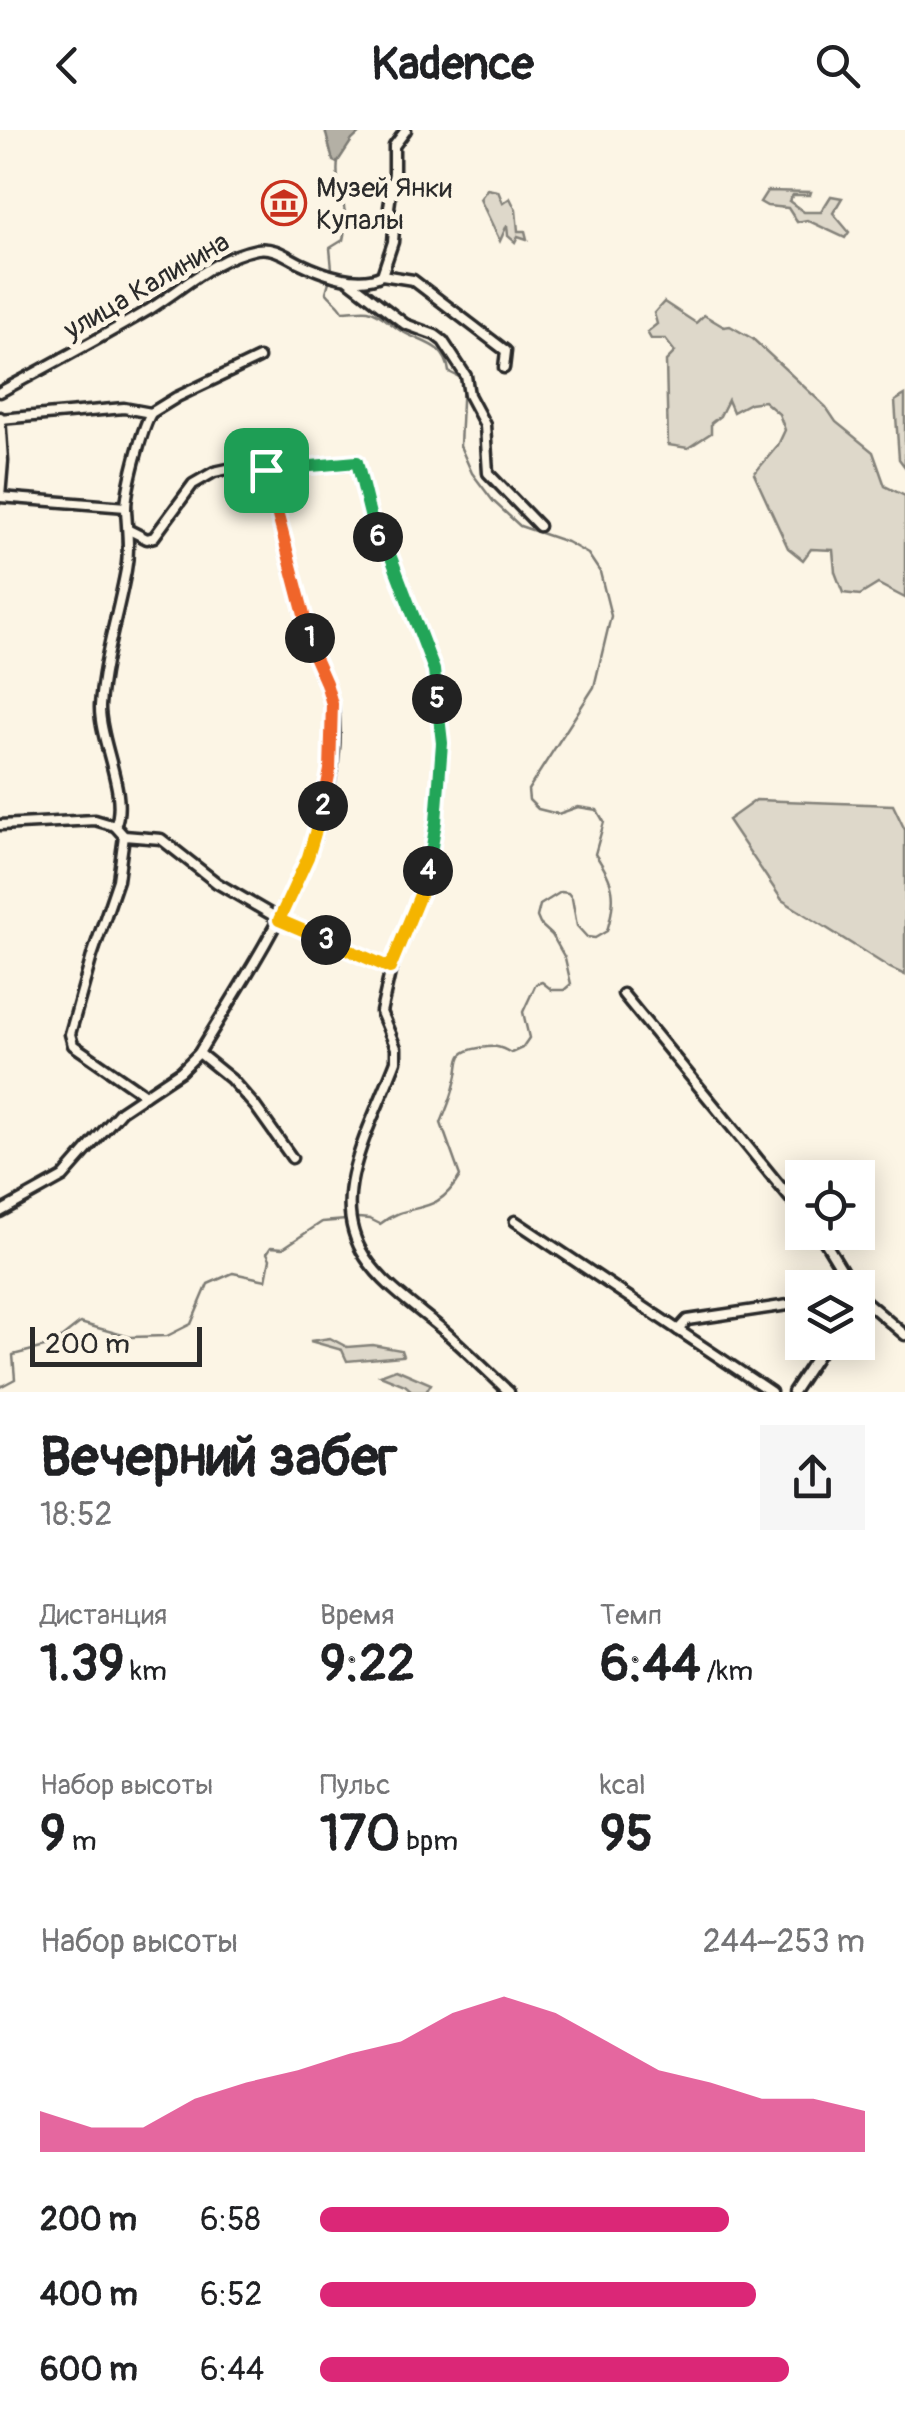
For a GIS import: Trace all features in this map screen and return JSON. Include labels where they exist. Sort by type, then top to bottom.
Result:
[{"type":"street","points":[[382,275],[393,242],[389,206],[394,146],[406,130]]},
{"type":"street","name":"улица Калинина","points":[[0,392],[104,337],[230,256],[262,248],[275,250],[313,269],[346,278]]},
{"type":"street","points":[[346,278],[372,280],[382,275],[413,280],[506,351],[504,368]]},
{"type":"street","points":[[346,278],[405,324],[443,341],[466,376],[469,395],[485,425],[488,473],[538,526]]},
{"type":"street","points":[[115,826],[120,806],[100,710],[127,568],[126,507],[143,426],[150,414],[177,397],[260,358]]},
{"type":"street","points":[[126,507],[0,497],[4,461],[0,418],[124,408],[150,414]]},
{"type":"street","points":[[129,530],[147,539],[154,537],[193,484],[214,472],[237,467],[266,470],[357,462],[374,531],[389,552],[434,670],[442,743],[436,822],[426,880],[390,968],[381,1012],[396,1048],[396,1061],[353,1175],[354,1234],[377,1276],[509,1392]]},
{"type":"street","points":[[0,1212],[62,1177],[121,1111],[181,1072],[199,1053],[279,920],[308,857],[330,770],[332,704],[314,656],[266,470]]},
{"type":"street","points":[[0,825],[95,820],[115,826],[124,836],[160,839],[217,882],[279,920],[390,968]]},
{"type":"street","points":[[124,836],[118,880],[70,1034],[74,1045],[146,1095]]},
{"type":"street","points":[[623,994],[785,1192]]},
{"type":"street","points":[[199,1053],[243,1092],[292,1158]]},
{"type":"street","points":[[515,1222],[771,1392]]},
{"type":"street","points":[[678,1330],[686,1320],[785,1305]]},
{"type":"street","points":[[875,1309],[905,1334]]},
{"type":"street","points":[[793,1392],[814,1360]]},
{"type":"shaded area","points":[[325,130],[363,130],[337,163],[333,161]]},
{"type":"shaded area","points":[[487,189],[498,191],[503,203],[510,198],[516,210],[518,231],[525,231],[527,239],[518,236],[515,242],[508,236],[507,225],[500,241],[480,199]]},
{"type":"shaded area","points":[[767,191],[811,192],[793,195],[789,201],[804,212],[821,212],[831,196],[842,198],[833,213],[849,232],[845,238],[807,220],[797,222],[788,208],[760,202]]},
{"type":"shaded area","points":[[664,302],[696,323],[704,315],[753,339],[826,407],[836,422],[873,452],[885,486],[905,496],[905,598],[878,584],[860,595],[843,593],[835,572],[833,550],[811,549],[803,560],[788,548],[754,474],[785,430],[779,414],[764,401],[733,412],[728,400],[720,416],[711,423],[711,433],[688,448],[668,445],[666,361],[675,352],[665,339],[651,339],[647,332],[657,324],[654,313]]},
{"type":"shaded area","points":[[905,395],[905,467],[899,459],[895,401]]},
{"type":"shaded area","points":[[756,800],[893,805],[905,830],[905,975],[782,900],[728,820]]},
{"type":"shaded area","points":[[330,1338],[347,1347],[373,1345],[401,1350],[403,1356],[347,1361],[342,1350],[310,1341]]},
{"type":"shaded area","points":[[396,1369],[431,1384],[426,1392],[413,1392],[380,1375]]},
{"type":"waterway","points":[[332,269],[330,248],[343,240],[345,228],[338,161]]},
{"type":"waterway","points":[[330,278],[326,292],[343,311],[377,313],[438,350],[449,372],[463,379],[460,446],[472,473],[493,501],[520,526],[567,542],[588,554],[600,572],[611,616],[594,687],[528,790],[529,800],[538,809],[558,814],[578,807],[597,810],[604,822],[595,854],[612,891],[607,931],[595,938],[587,937],[577,926],[568,893],[561,892],[540,905],[537,917],[565,958],[571,984],[564,990],[552,990],[542,982],[536,984],[523,1012],[529,1038],[522,1048],[511,1053],[499,1047],[484,1047],[461,1055],[441,1123],[460,1176],[441,1199],[431,1204],[402,1212],[380,1224],[358,1218]]},
{"type":"waterway","points":[[0,1387],[15,1379],[13,1355],[52,1345],[80,1323],[130,1337],[167,1336],[191,1324],[208,1284],[233,1273],[266,1280],[270,1259],[267,1253],[271,1247],[283,1248],[322,1222],[346,1220]]},
{"type":"place","name":"Музей Янки Купалы","points":[[284,203]]},
{"type":"route","points":[[357,462],[374,531],[389,552],[434,670],[442,743],[436,822],[426,880],[390,968],[279,920],[316,834],[333,737],[332,704],[314,656],[266,470],[357,462]]}]
